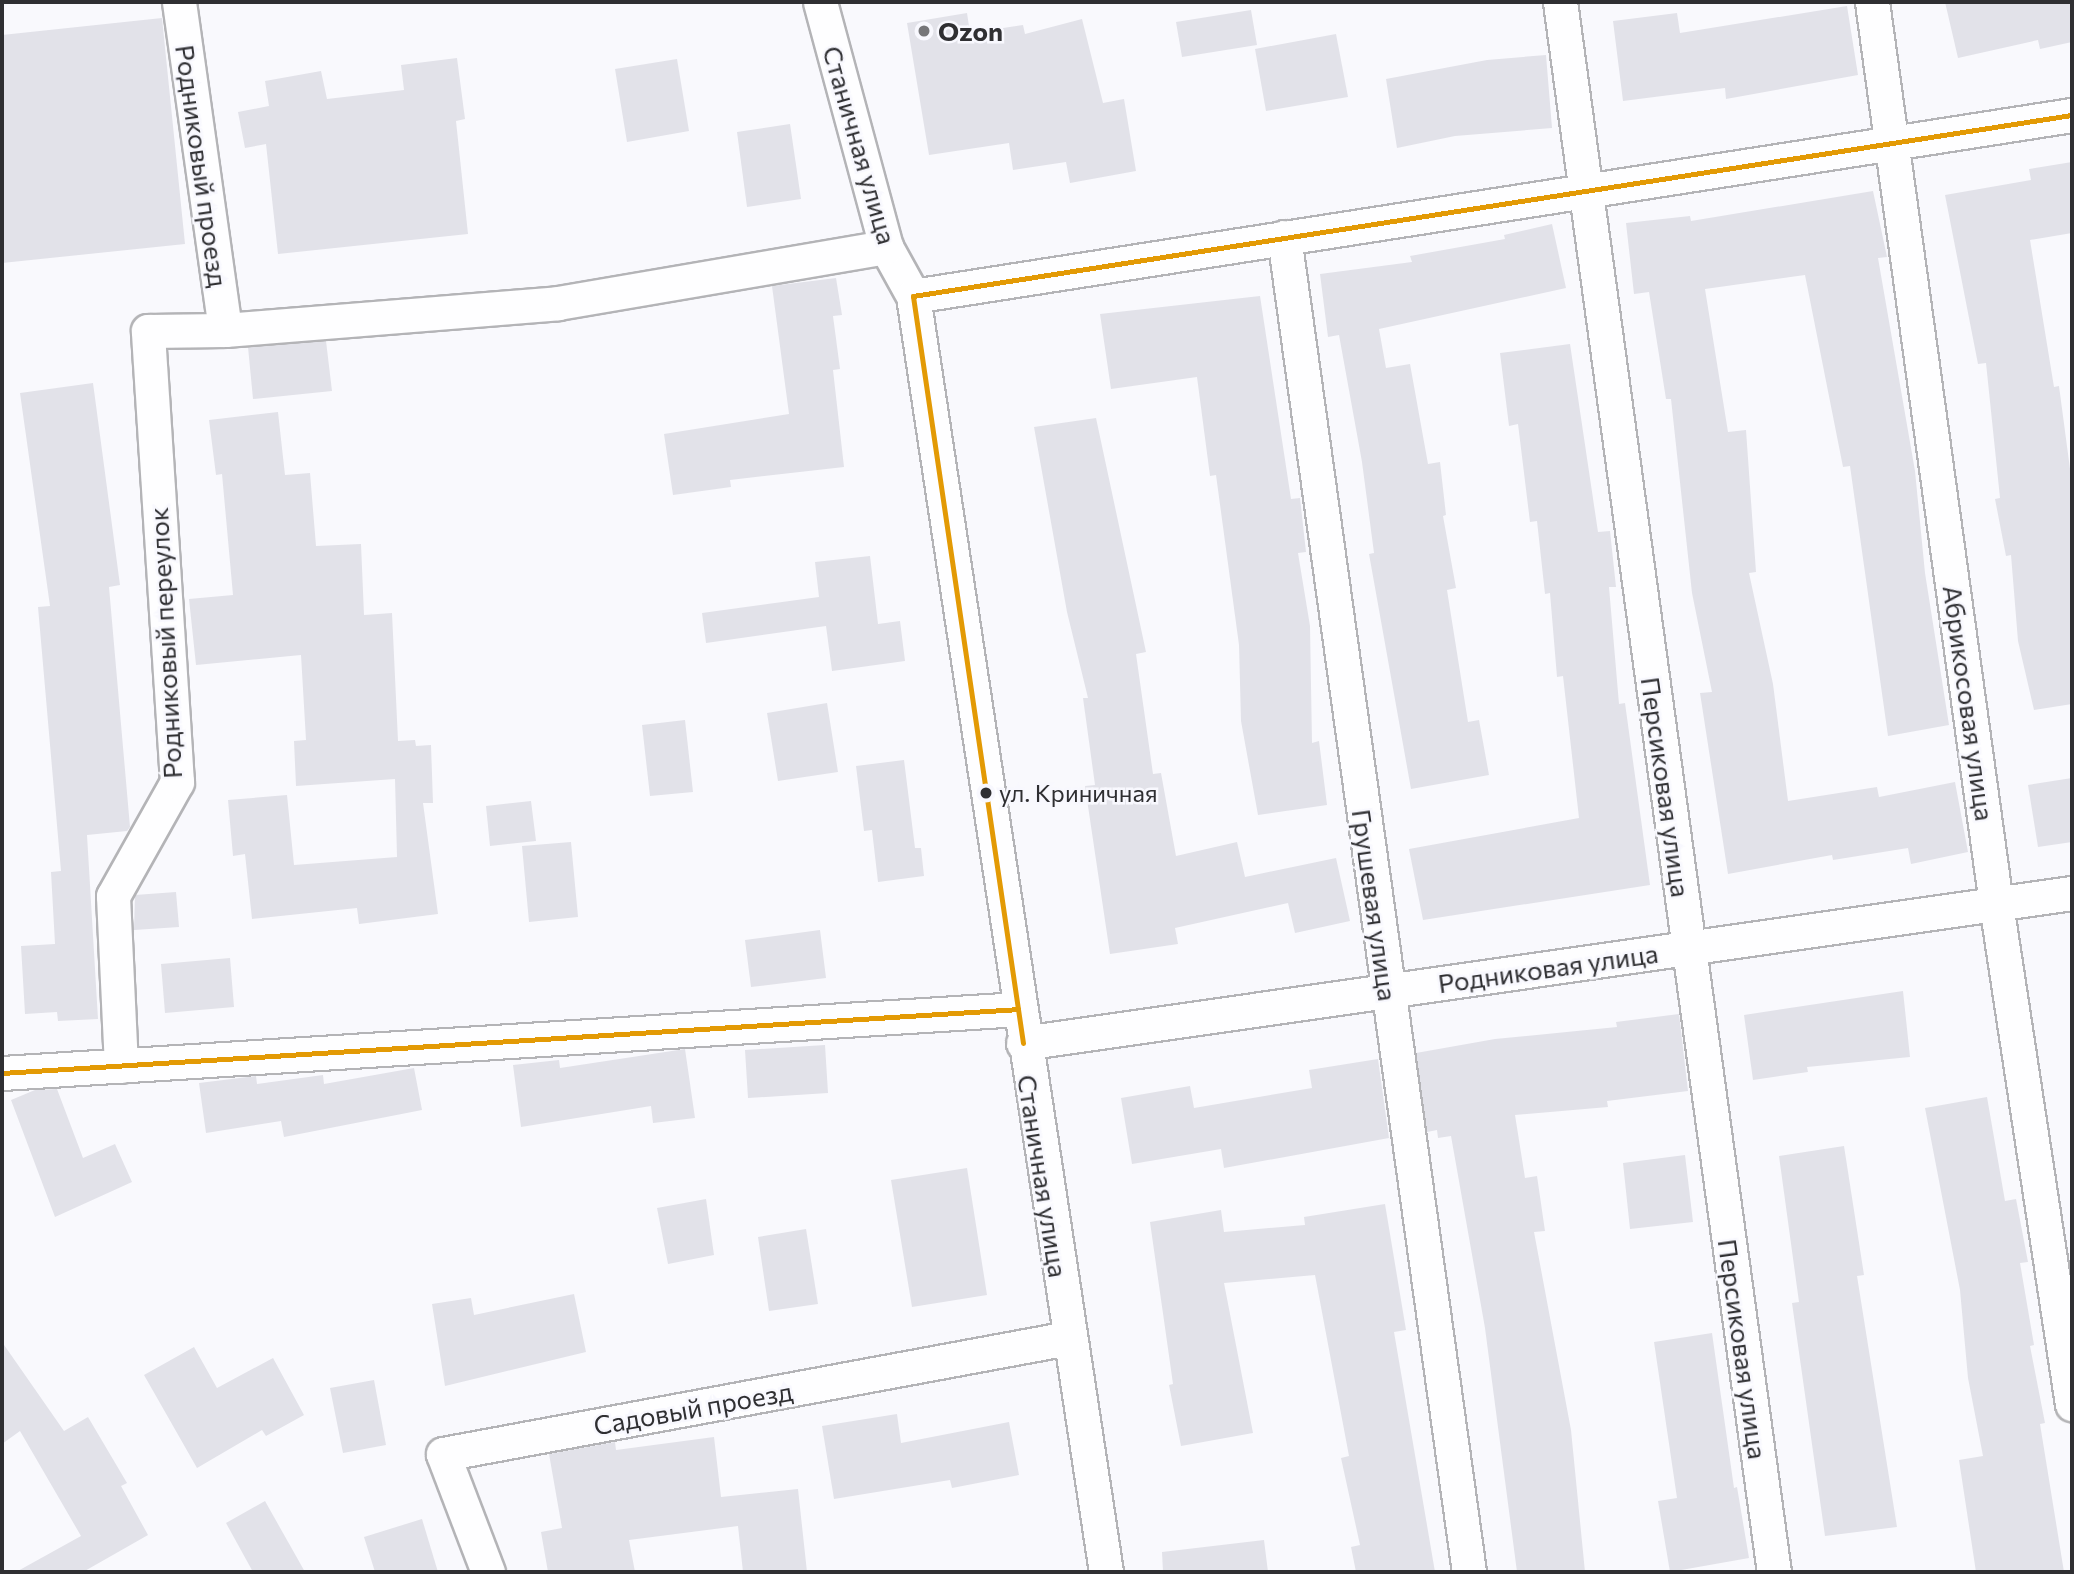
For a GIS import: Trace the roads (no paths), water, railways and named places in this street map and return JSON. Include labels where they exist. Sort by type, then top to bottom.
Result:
[{"type":"street","name":"Родниковый проезд","points":[[178,2],[225,330]]},
{"type":"street","name":"Станичная улица","points":[[820,2],[886,247],[913,296],[1023,1043],[1106,1572]]},
{"type":"street","name":"Персиковая улица","points":[[1560,2],[1774,1572]]},
{"type":"street","name":"Абрикосовая улица","points":[[1872,2],[1996,904],[2072,1404]]},
{"type":"street","points":[[913,296],[2072,115]]},
{"type":"street","name":"Грушевая улица","points":[[1284,237],[1386,991],[1469,1572]]},
{"type":"street","points":[[225,330],[558,303],[886,247]]},
{"type":"street","name":"Родниковый переулок","points":[[121,1066],[113,896],[177,782],[148,331],[225,330]]},
{"type":"street","name":"Родниковая улица","points":[[1023,1043],[2072,893]]},
{"type":"street","points":[[2,1073],[1018,1009]]},
{"type":"street","name":"Садовый проезд","points":[[488,1572],[443,1454],[1068,1338]]},
{"type":"place","name":"Ozon","points":[[924,31]]},
{"type":"place","name":"ул. Криничная","points":[[986,793]]}]
